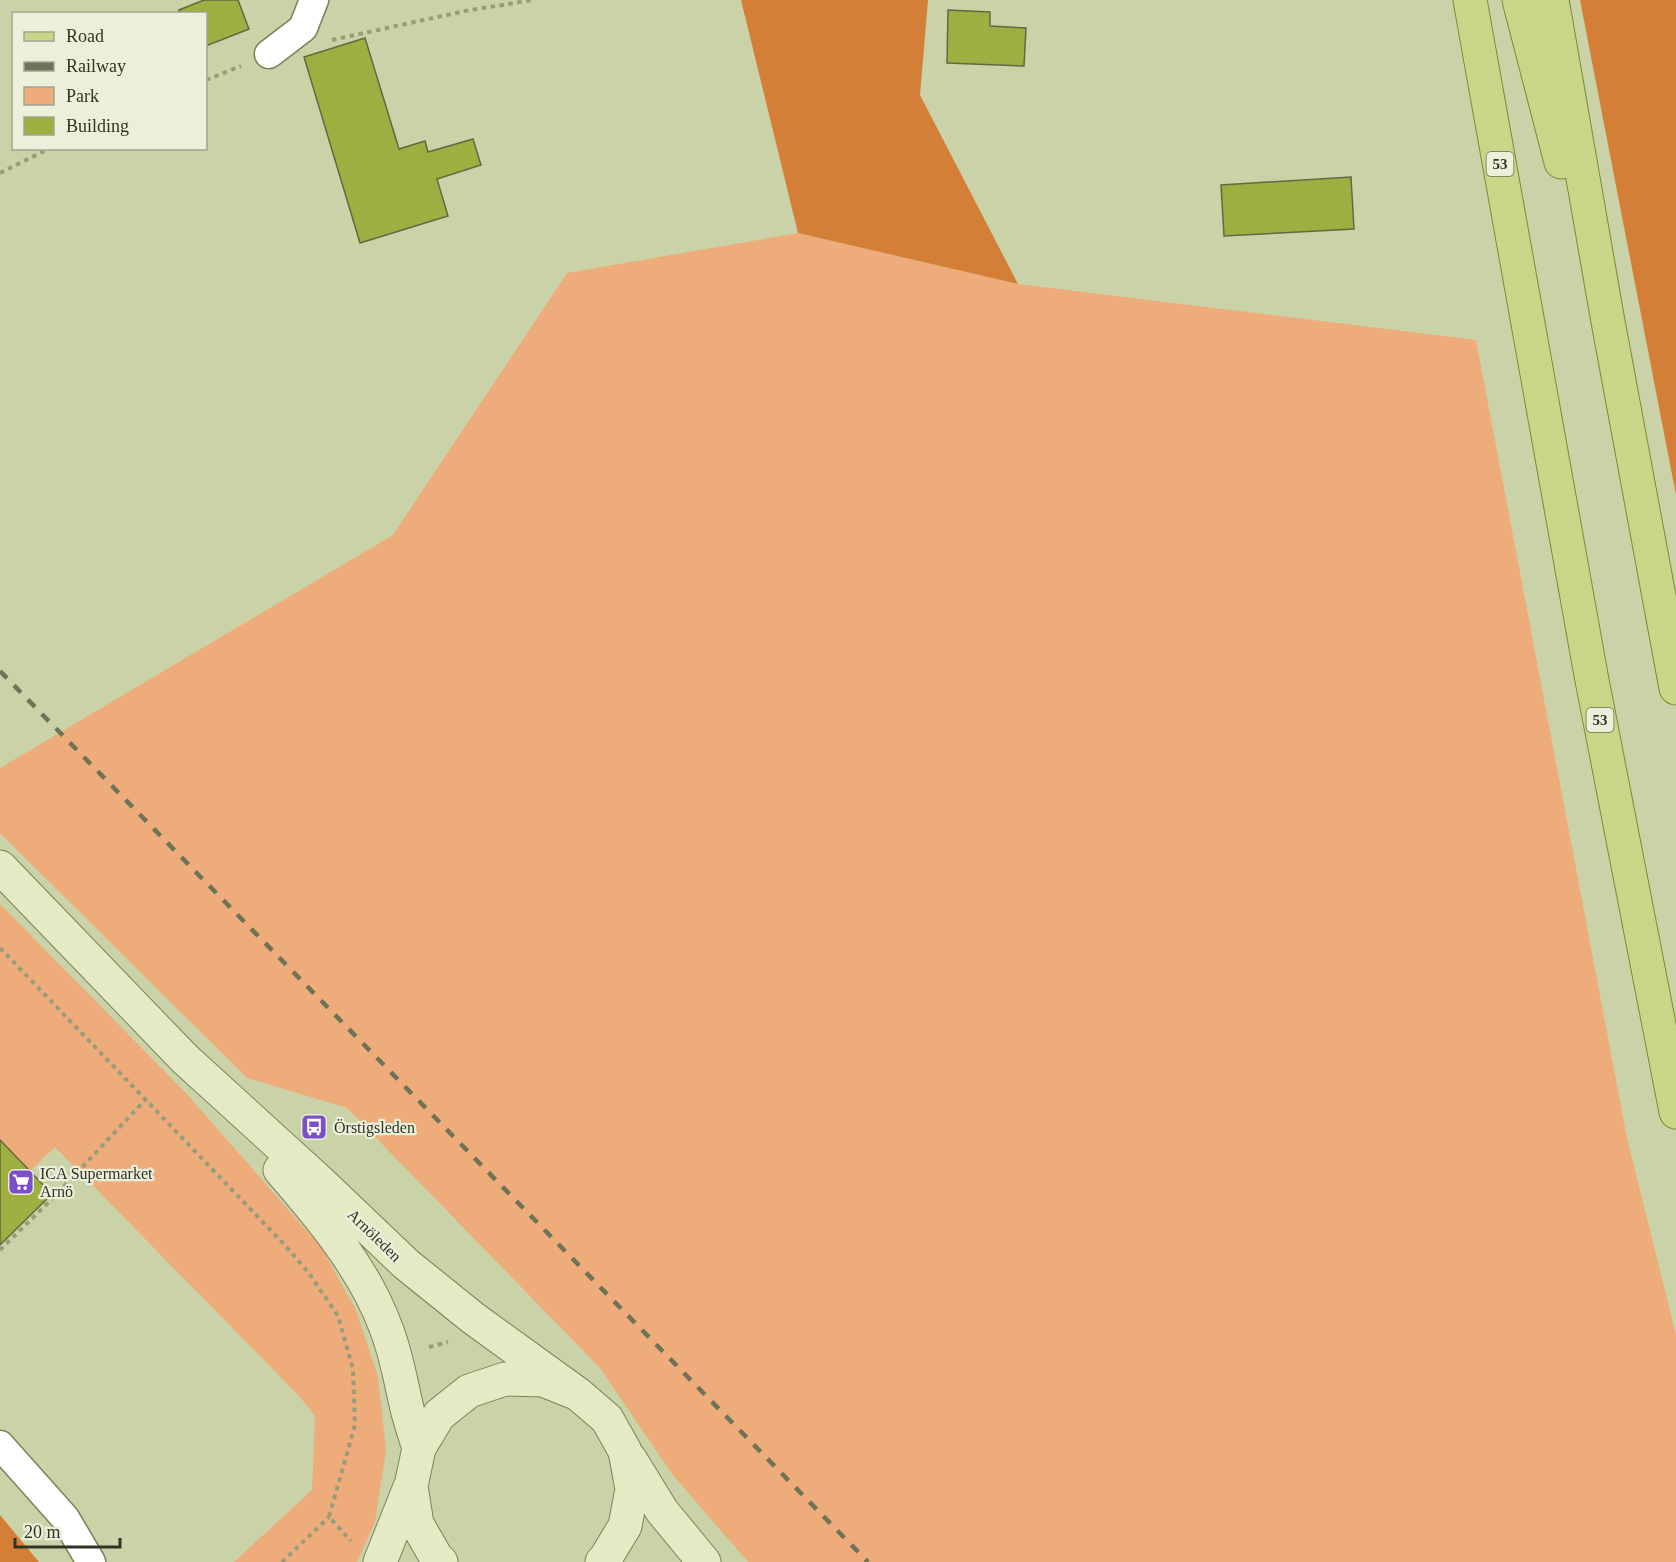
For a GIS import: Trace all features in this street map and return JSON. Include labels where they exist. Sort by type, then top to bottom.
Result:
[{"type":"main road","name":"53","points":[[1470,0],[1593,686],[1676,1113]]},
{"type":"main road","points":[[1519,0],[1574,210],[1607,316]]},
{"type":"main road","points":[[1552,0],[1607,316],[1676,688]]},
{"type":"main road","name":"Arnöleden","points":[[0,867],[185,1059],[406,1264],[473,1318],[578,1394]]},
{"type":"main road","name":"Arnöleden","points":[[185,1059],[321,1218],[368,1288],[386,1327],[396,1357],[406,1406],[419,1448]]},
{"type":"main road","points":[[368,1554],[411,1486],[419,1448],[439,1415],[469,1391],[506,1379],[543,1380],[578,1394],[607,1419],[662,1510],[704,1562]]},
{"type":"main road","points":[[602,1562],[625,1526],[632,1489],[626,1452]]},
{"type":"main road","points":[[411,1486],[417,1524],[441,1562]]},
{"type":"street","points":[[269,54],[303,28],[314,0]]},
{"type":"street","points":[[0,1445],[65,1518],[91,1562]]},
{"type":"path","points":[[327,41],[465,11],[534,0]]},
{"type":"path","points":[[0,172],[46,150]]},
{"type":"path","points":[[0,948],[296,1258],[338,1316],[353,1369],[355,1425],[329,1517],[282,1562]]},
{"type":"path","points":[[0,1250],[57,1194],[146,1099]]},
{"type":"path","points":[[329,1517],[368,1554]]},
{"type":"green space","points":[[798,233],[1018,284],[1476,340],[1627,1138],[1676,1335],[1676,1562],[748,1562],[672,1474],[600,1368],[347,1108],[247,1078],[0,833],[0,768],[393,535],[567,273]]},
{"type":"green space","points":[[0,904],[186,1093],[321,1247],[356,1310],[378,1377],[386,1450],[375,1522],[357,1562],[234,1562],[312,1490],[315,1416],[299,1396],[55,1147],[30,1171],[0,1140]]},
{"type":"shaded area","points":[[741,0],[928,0],[920,95],[1018,284],[798,233]]},
{"type":"shaded area","points":[[1580,0],[1676,0],[1676,495]]},
{"type":"shaded area","points":[[0,1515],[39,1562],[0,1562]]},
{"type":"building","points":[[204,0],[238,0],[249,29],[207,46],[207,12],[180,12],[179,10]]},
{"type":"building","points":[[948,10],[990,12],[990,26],[1026,28],[1024,66],[947,63]]},
{"type":"building","points":[[365,38],[399,149],[425,141],[428,152],[473,139],[481,165],[437,179],[448,216],[360,243],[304,57]]},
{"type":"building","points":[[1351,177],[1354,229],[1224,236],[1221,185]]},
{"type":"building","name":"ICA Supermarket Arnö","points":[[0,1140],[52,1194],[0,1245]]},
{"type":"railway","points":[[0,671],[868,1562]]},
{"type":"place","name":"Örstigsleden","points":[[314,1127]]},
{"type":"place","name":"ICA Supermarket Arnö","points":[[21,1182]]}]
